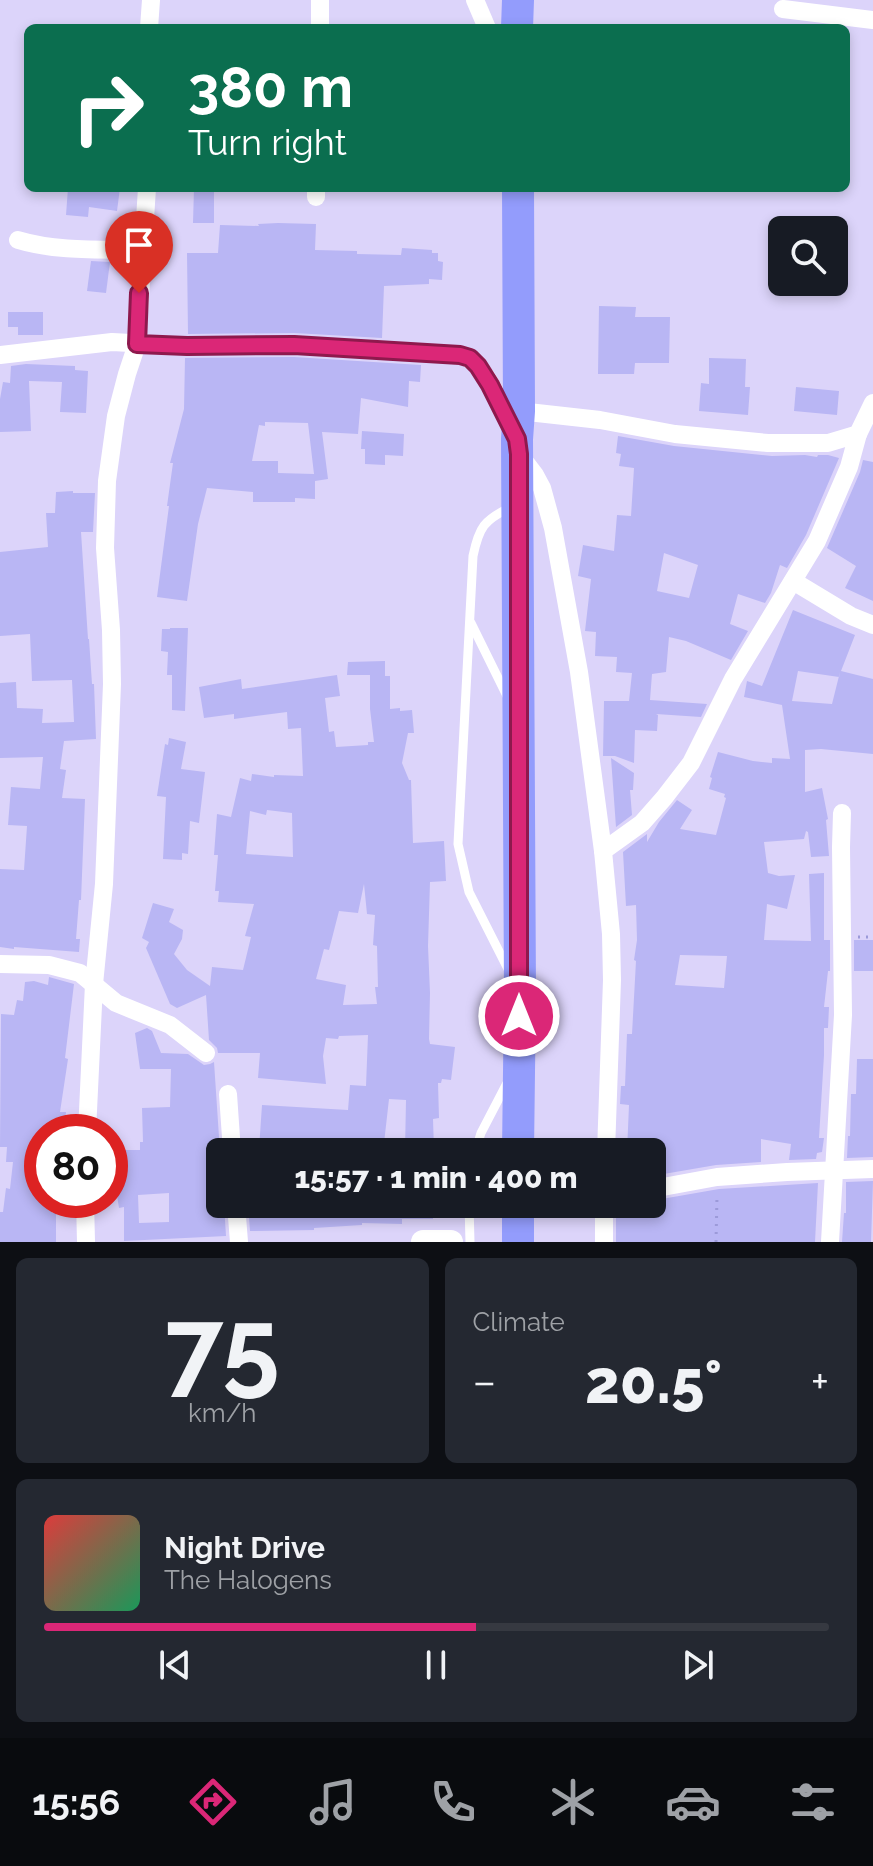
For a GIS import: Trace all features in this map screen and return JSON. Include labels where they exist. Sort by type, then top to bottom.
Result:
[{"type":"highway","points":[[517,24],[518,0]]},
{"type":"highway","points":[[518,192],[518,1138]]},
{"type":"highway","points":[[518,1218],[518,1242]]},
{"type":"street","points":[[149,24],[151,0]]},
{"type":"street","points":[[320,0],[320,24]]},
{"type":"street","points":[[475,0],[485,24]]},
{"type":"street","points":[[783,9],[873,20]]},
{"type":"street","points":[[88,1114],[94,984],[104,884],[112,684],[105,548],[107,481],[116,416],[137,344],[147,192]]},
{"type":"street","points":[[18,240],[58,247],[144,250]]},
{"type":"street","points":[[0,355],[112,342],[187,346],[294,345],[460,355],[470,358],[478,366],[518,434],[542,488],[553,528],[579,672],[611,934],[606,1138]]},
{"type":"street","points":[[603,851],[642,823],[691,763],[733,679],[817,541],[873,403]]},
{"type":"street","points":[[518,434],[600,420],[675,434],[768,443],[828,443],[865,429]]},
{"type":"street","points":[[793,581],[851,616],[873,625]]},
{"type":"street","points":[[830,1242],[843,1015],[842,813]]},
{"type":"street","points":[[0,964],[49,965],[80,973],[116,1003],[170,1025],[206,1053]]},
{"type":"street","points":[[228,1094],[231,1138]]},
{"type":"street","points":[[666,1186],[717,1177],[873,1169]]},
{"type":"street","points":[[85,1218],[86,1242]]},
{"type":"street","points":[[237,1218],[239,1242]]},
{"type":"street","points":[[604,1218],[604,1242]]},
{"type":"street","points":[[423,1242],[451,1242]]},
{"type":"lane","points":[[519,504],[494,515],[485,523],[478,534],[473,556],[458,844],[469,892],[520,992]]},
{"type":"lane","points":[[469,619],[519,716]]},
{"type":"lane","points":[[479,1138],[518,1063]]},
{"type":"lane","points":[[469,1218],[470,1242]]},
{"type":"path","points":[[716,1242],[717,1177]]},
{"type":"shaded area","points":[[0,0],[873,0],[873,1242],[0,1242]]},
{"type":"building","points":[[68,192],[119,192],[117,211],[89,207],[88,217],[66,215]]},
{"type":"building","points":[[194,192],[214,192],[214,223],[193,223]]},
{"type":"building","points":[[316,224],[315,250],[401,255],[402,248],[432,250],[432,253],[438,253],[438,261],[443,262],[442,280],[429,279],[429,284],[384,286],[382,338],[294,333],[188,334],[187,253],[218,253],[220,225]]},
{"type":"building","points":[[91,261],[110,262],[106,293],[87,291]]},
{"type":"building","points":[[599,306],[636,307],[635,317],[670,317],[669,363],[635,363],[634,374],[598,374]]},
{"type":"building","points":[[8,312],[43,312],[43,335],[18,335],[18,327],[8,327]]},
{"type":"building","points":[[294,357],[421,365],[420,382],[409,381],[408,407],[361,398],[358,434],[322,432],[328,479],[315,481],[315,499],[253,502],[253,492],[207,488],[198,524],[187,601],[157,597],[169,506],[173,463],[170,463],[184,409],[185,358]],"holes":[[[265,422],[308,423],[314,474],[278,473],[278,461],[252,461],[259,425],[265,426]]]},
{"type":"building","points":[[709,358],[746,359],[745,387],[750,387],[748,415],[699,411],[701,383],[709,384]]},
{"type":"building","points":[[11,366],[75,366],[75,370],[88,371],[86,413],[60,412],[62,382],[29,381],[31,431],[0,432],[3,382],[10,383]]},
{"type":"building","points":[[796,387],[839,391],[837,415],[794,411]]},
{"type":"building","points":[[362,431],[404,434],[403,456],[385,455],[385,465],[365,464],[365,449],[361,449]]},
{"type":"building","points":[[618,436],[674,446],[772,456],[828,455],[839,458],[806,535],[787,568],[780,565],[765,603],[738,594],[730,624],[748,631],[731,660],[669,637],[666,672],[652,674],[650,700],[707,704],[701,717],[656,714],[657,731],[635,730],[634,763],[615,756],[603,756],[604,701],[629,701],[632,673],[616,672],[617,657],[595,656],[596,632],[585,631],[591,579],[578,576],[583,545],[614,551],[617,515],[631,516],[634,468],[619,466],[621,454],[616,453]],"holes":[[[664,553],[698,565],[689,598],[657,591]]]},
{"type":"building","points":[[863,460],[873,462],[873,601],[845,588],[856,566],[827,548]]},
{"type":"building","points":[[56,492],[95,493],[93,532],[81,532],[96,739],[64,741],[60,769],[66,770],[62,798],[85,799],[81,900],[76,939],[80,939],[79,952],[0,947],[0,869],[24,870],[27,826],[8,825],[11,787],[40,789],[43,757],[0,758],[0,683],[16,682],[17,708],[43,709],[42,723],[74,722],[72,680],[32,681],[30,634],[0,636],[0,552],[48,547],[46,513],[55,513]]},
{"type":"building","points":[[793,610],[855,635],[841,671],[873,679],[873,754],[805,750],[805,792],[822,788],[828,819],[829,856],[811,857],[806,831],[804,839],[764,842],[768,873],[795,875],[787,909],[767,904],[764,940],[811,941],[809,874],[824,873],[824,940],[830,940],[830,971],[824,1007],[829,1007],[828,1028],[824,1028],[819,1138],[824,1138],[822,1152],[817,1153],[816,1159],[789,1160],[791,1144],[761,1139],[761,1162],[716,1165],[666,1174],[666,1138],[628,1138],[629,1105],[620,1104],[621,1086],[625,1086],[627,1034],[632,1034],[637,940],[636,905],[626,906],[623,852],[647,834],[647,842],[677,800],[692,810],[680,829],[716,835],[726,798],[725,794],[709,789],[718,752],[772,763],[772,758],[790,759],[782,705],[744,697],[747,681],[762,686]],"holes":[[[798,671],[839,677],[832,704],[792,701]],[[680,955],[727,956],[724,988],[675,985]]]},
{"type":"building","points":[[188,628],[185,711],[172,710],[172,675],[167,675],[168,652],[161,651],[162,629]]},
{"type":"building","points":[[385,661],[385,676],[390,676],[390,709],[412,710],[414,733],[408,733],[402,763],[411,780],[413,843],[444,841],[446,881],[430,882],[429,1039],[430,1044],[455,1047],[451,1080],[442,1079],[438,1083],[439,1118],[433,1119],[434,1138],[405,1138],[406,1100],[389,1099],[385,1138],[260,1138],[262,1105],[348,1110],[350,1085],[366,1086],[368,1035],[326,1038],[323,1056],[326,1084],[258,1078],[260,1053],[218,1053],[209,1040],[206,995],[177,1008],[170,1004],[146,948],[149,942],[142,938],[153,903],[174,909],[169,922],[183,930],[174,954],[187,970],[210,986],[212,967],[243,970],[251,937],[245,936],[254,904],[218,902],[219,891],[215,891],[218,855],[214,855],[217,814],[231,817],[240,778],[251,781],[252,774],[303,776],[301,728],[288,729],[287,712],[234,719],[234,714],[204,718],[199,687],[241,679],[242,689],[337,675],[340,696],[325,698],[329,732],[334,731],[336,747],[368,745],[368,742],[374,742],[370,675],[347,675],[348,662]],"holes":[[[267,810],[292,813],[293,857],[246,854],[250,811],[266,815]],[[364,884],[367,914],[375,915],[373,945],[377,946],[377,1004],[343,1005],[346,985],[316,979],[324,949],[329,950],[339,911],[358,913]]]},
{"type":"building","points":[[169,738],[186,742],[181,769],[205,772],[199,823],[190,821],[188,854],[182,853],[182,860],[163,859],[166,797],[157,796],[165,744],[168,745]]},
{"type":"building","points":[[611,758],[634,773],[633,790],[630,790],[632,815],[616,827]]},
{"type":"building","points":[[854,940],[873,940],[873,971],[854,971]]},
{"type":"building","points":[[49,977],[74,984],[60,1112],[66,1114],[24,1114],[24,1218],[56,1218],[56,1242],[0,1242],[0,1212],[3,1212],[6,1188],[10,1189],[13,1162],[6,1162],[7,1147],[0,1147],[1,1014],[14,1015],[17,1000],[23,1001],[25,982],[48,985]]},
{"type":"building","points":[[147,1028],[152,1031],[161,1053],[188,1054],[204,1065],[214,1062],[219,1138],[206,1138],[206,1218],[225,1218],[226,1236],[124,1241],[124,1218],[128,1218],[128,1150],[140,1150],[140,1142],[143,1142],[142,1108],[170,1107],[171,1069],[140,1069],[135,1033]],"holes":[[[169,1193],[169,1222],[139,1223],[138,1195]]]},
{"type":"building","points":[[857,1059],[873,1059],[873,1157],[847,1158],[851,1094],[856,1094]]},
{"type":"building","points":[[873,1181],[871,1242],[842,1242],[846,1182]]},
{"type":"building","points":[[818,1183],[815,1242],[616,1242],[616,1218],[666,1218],[666,1198],[719,1189]]},
{"type":"building","points":[[249,1218],[433,1218],[402,1219],[402,1224],[362,1223],[314,1230],[250,1231]]},
{"type":"route","points":[[139,293],[137,344],[294,345],[460,355],[470,358],[478,366],[490,385],[517,439],[519,454],[519,1016]]}]
